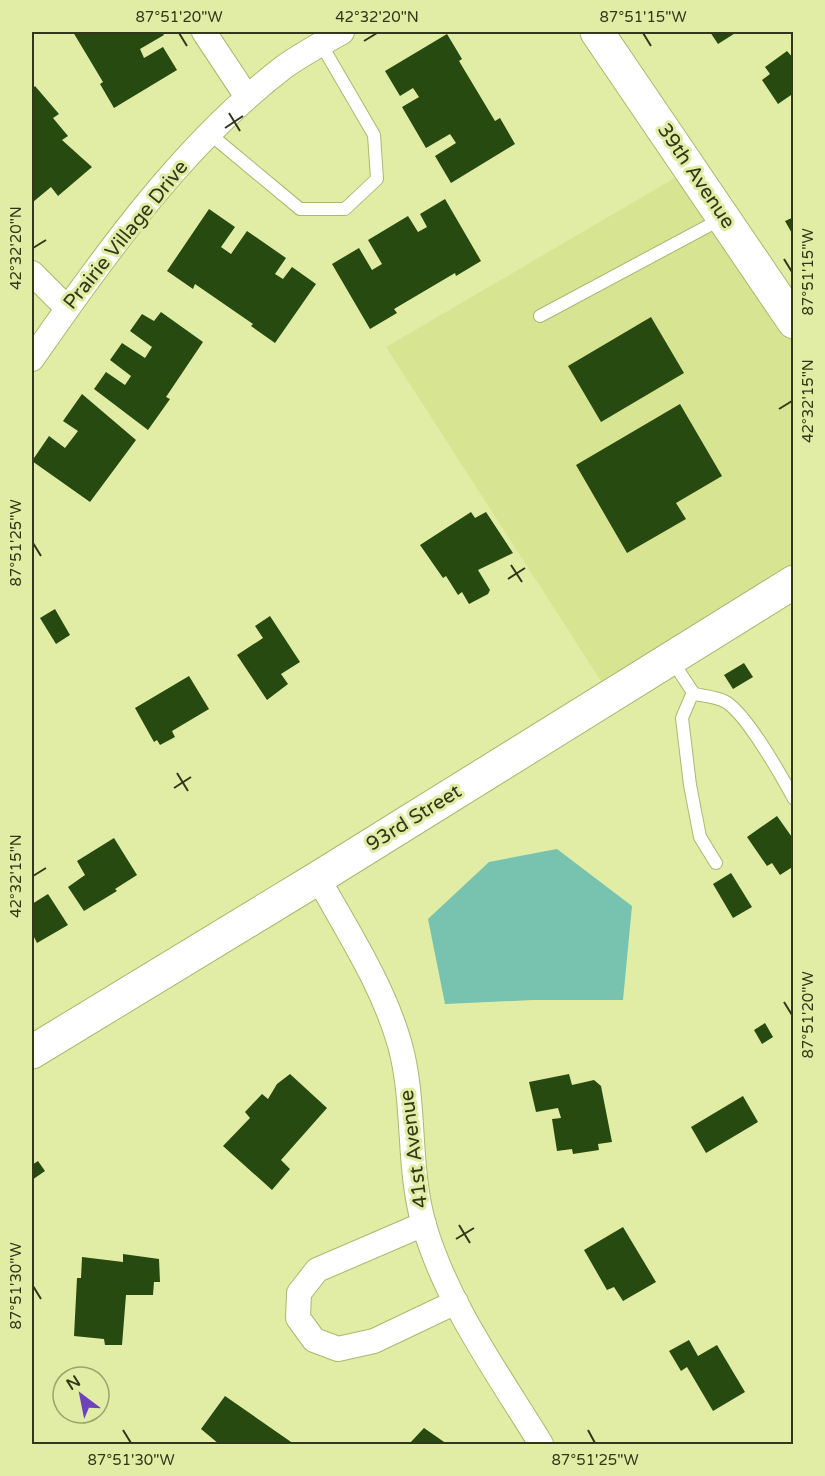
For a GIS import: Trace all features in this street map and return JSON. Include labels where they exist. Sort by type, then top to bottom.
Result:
[{"type":"street","points":[[204,32],[247,97]]},
{"type":"street","name":"Prairie Village Drive","points":[[32,359],[67,308],[161,185],[247,97],[317,38],[342,32]]},
{"type":"street","name":"39th Avenue","points":[[597,32],[794,322]]},
{"type":"street","points":[[32,273],[67,308]]},
{"type":"street","name":"93rd Street","points":[[32,1052],[318,878],[794,582]]},
{"type":"street","name":"41st Avenue","points":[[318,878],[384,997],[400,1046],[408,1093],[416,1190],[424,1224],[456,1302],[541,1444]]},
{"type":"street","points":[[424,1224],[317,1270],[299,1293],[298,1318],[314,1340],[338,1349],[374,1341],[456,1302]]},
{"type":"lane","points":[[211,135],[300,209],[345,209],[377,179],[374,135],[317,38]]},
{"type":"lane","points":[[540,316],[724,217]]},
{"type":"lane","points":[[670,658],[693,692],[726,701],[735,711],[758,740],[794,799]]},
{"type":"lane","points":[[693,692],[682,718],[690,785],[700,837],[716,863]]},
{"type":"shaded area","points":[[692,168],[793,322],[793,582],[659,665],[601,681],[386,347]]},
{"type":"water","points":[[557,849],[632,906],[623,1000],[533,1000],[445,1004],[428,919],[489,862]]},
{"type":"building","points":[[73,32],[162,32],[164,35],[140,49],[144,58],[163,47],[177,70],[114,108],[100,84],[103,82]]},
{"type":"building","points":[[710,32],[737,32],[718,44]]},
{"type":"building","points":[[447,34],[462,59],[459,61],[495,121],[500,118],[515,144],[451,183],[435,156],[456,143],[450,134],[426,148],[402,107],[419,97],[413,88],[400,96],[385,71]]},
{"type":"building","points":[[787,51],[794,59],[794,93],[778,104],[762,80],[770,74],[765,67]]},
{"type":"building","points":[[35,86],[59,114],[53,118],[68,136],[62,140],[92,167],[58,196],[51,187],[33,202],[32,89]]},
{"type":"building","points":[[445,199],[481,261],[456,276],[455,273],[394,309],[397,313],[370,329],[332,264],[359,248],[372,270],[382,264],[368,240],[408,216],[418,232],[427,227],[420,214]]},
{"type":"building","points":[[209,209],[235,227],[221,247],[231,254],[247,231],[286,258],[275,274],[283,279],[292,267],[316,284],[275,343],[251,326],[253,324],[195,284],[193,289],[167,271]]},
{"type":"building","points":[[794,217],[794,237],[785,221]]},
{"type":"building","points":[[161,312],[203,342],[166,397],[170,399],[148,430],[94,389],[106,372],[125,385],[131,376],[110,360],[122,343],[145,358],[152,347],[130,331],[142,314],[154,321]]},
{"type":"building","points":[[651,317],[684,373],[601,422],[568,366]]},
{"type":"building","points":[[82,394],[136,440],[90,502],[32,461],[49,436],[65,448],[78,431],[63,421]]},
{"type":"building","points":[[680,404],[722,476],[676,503],[686,519],[627,553],[576,465]]},
{"type":"building","points":[[471,512],[475,518],[486,512],[513,553],[478,570],[490,590],[488,594],[469,604],[462,592],[458,595],[446,576],[443,578],[420,545]]},
{"type":"building","points":[[55,609],[70,635],[56,644],[40,618]]},
{"type":"building","points":[[270,616],[300,662],[281,674],[288,684],[267,700],[237,655],[263,638],[255,626]]},
{"type":"building","points":[[744,663],[753,677],[733,689],[724,675]]},
{"type":"building","points":[[189,676],[209,709],[172,731],[175,737],[160,745],[157,740],[154,742],[135,708]]},
{"type":"building","points":[[777,816],[794,840],[794,866],[780,875],[772,863],[767,866],[747,837]]},
{"type":"building","points":[[114,838],[137,875],[115,889],[117,891],[84,911],[68,887],[85,875],[77,861]]},
{"type":"building","points":[[731,873],[752,907],[733,918],[713,884]]},
{"type":"building","points":[[48,894],[68,925],[37,943],[32,933],[32,904]]},
{"type":"building","points":[[765,1023],[773,1037],[762,1044],[754,1030]]},
{"type":"building","points":[[290,1074],[327,1108],[281,1160],[290,1169],[272,1190],[223,1146],[250,1118],[245,1112],[262,1094],[268,1099],[277,1084]]},
{"type":"building","points":[[569,1074],[572,1085],[594,1080],[601,1086],[612,1142],[598,1144],[599,1150],[573,1154],[572,1149],[557,1151],[552,1119],[561,1118],[558,1108],[536,1112],[529,1082]]},
{"type":"building","points":[[743,1096],[758,1122],[706,1153],[691,1127]]},
{"type":"building","points":[[38,1161],[45,1171],[32,1180],[32,1165]]},
{"type":"building","points":[[623,1227],[656,1282],[623,1301],[614,1287],[607,1290],[584,1250]]},
{"type":"building","points":[[123,1254],[159,1259],[160,1282],[154,1282],[153,1295],[126,1295],[122,1345],[105,1345],[104,1339],[74,1336],[77,1278],[81,1278],[82,1257],[123,1262]]},
{"type":"building","points":[[689,1340],[698,1356],[717,1345],[745,1392],[713,1411],[687,1367],[681,1371],[669,1351]]},
{"type":"building","points":[[225,1396],[294,1444],[219,1444],[201,1429]]},
{"type":"building","points":[[424,1428],[447,1444],[409,1444]]}]
